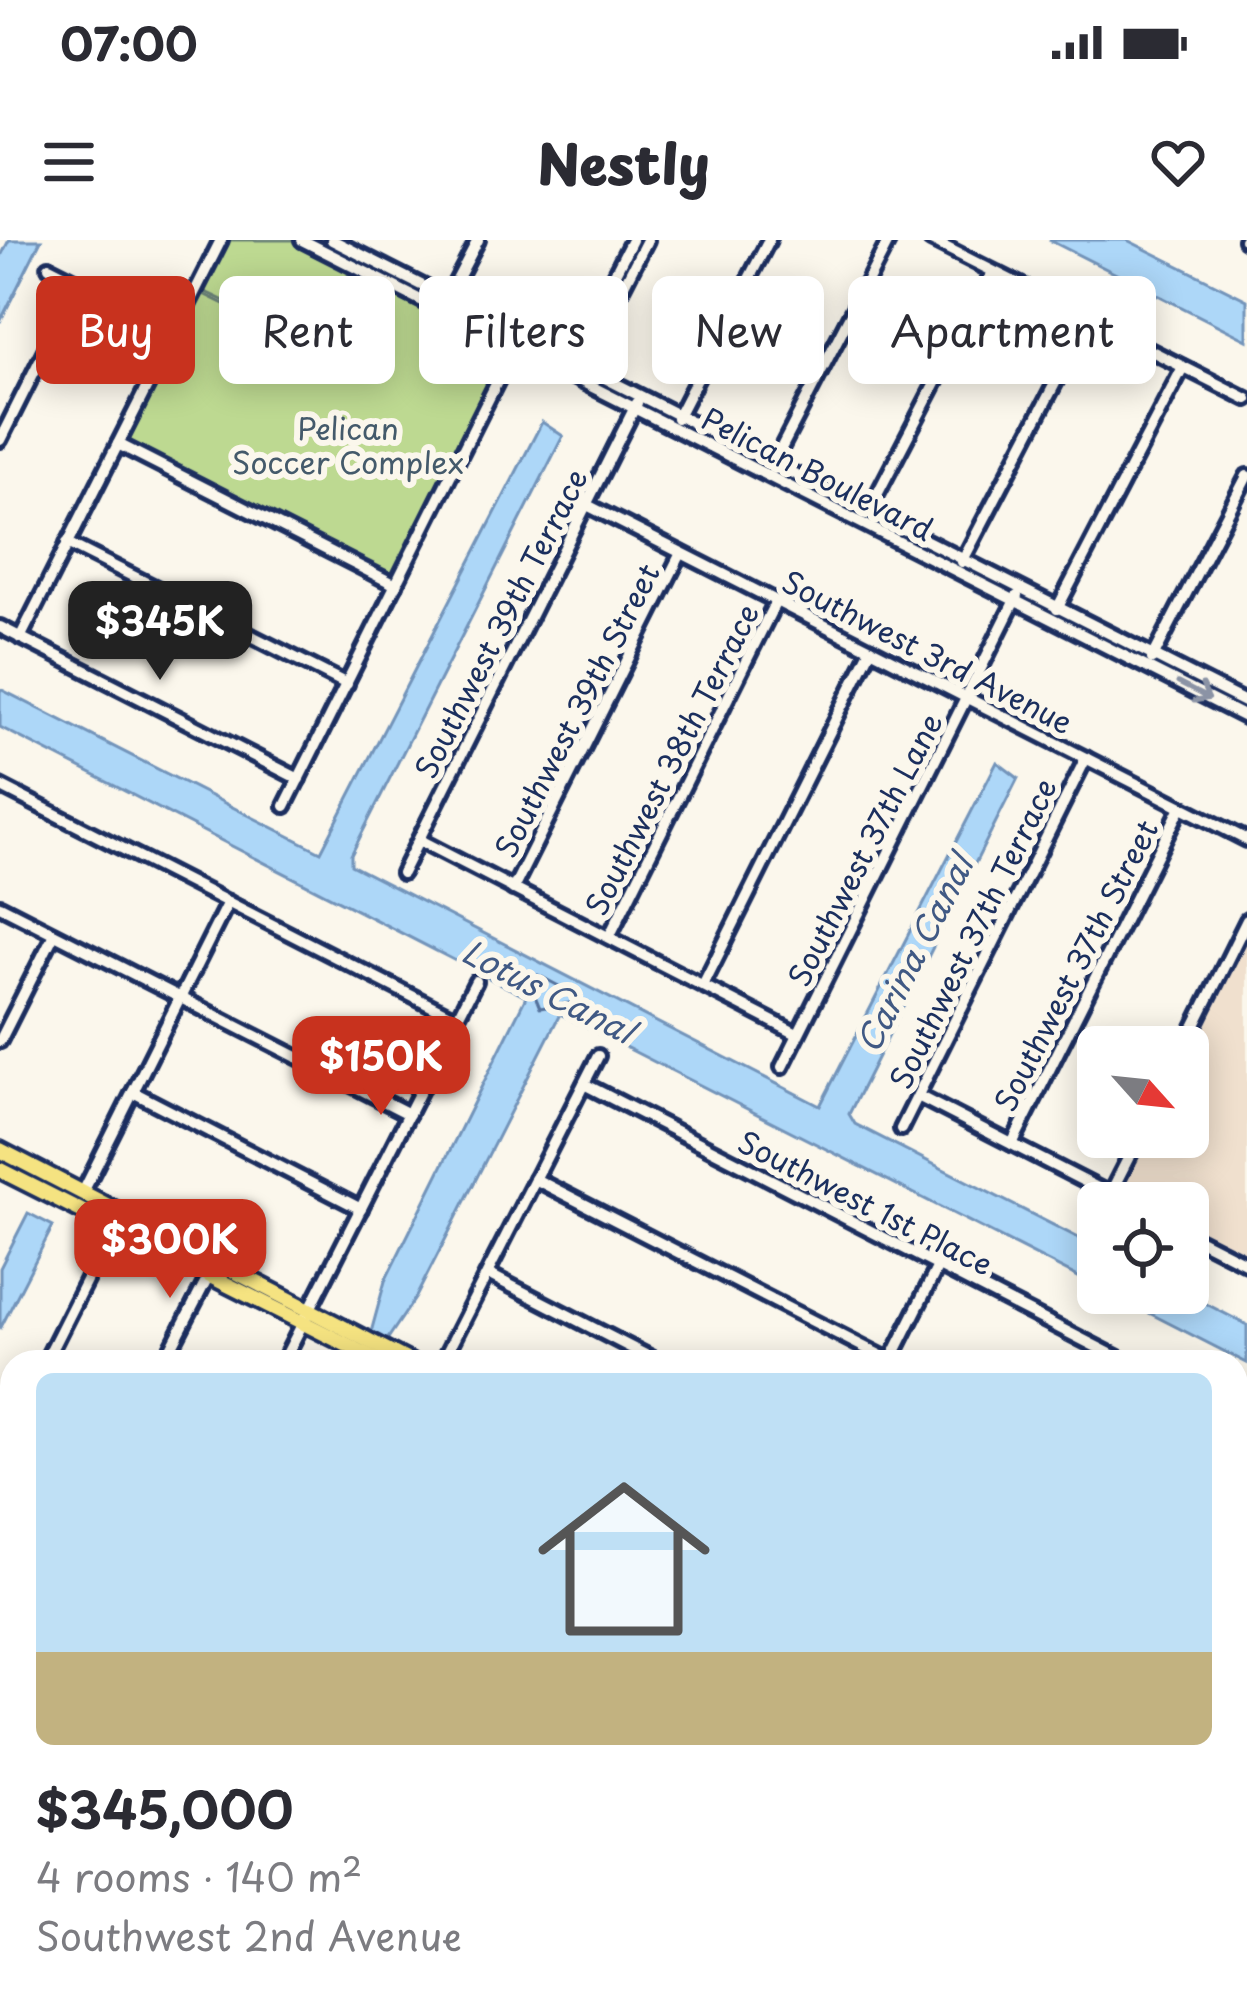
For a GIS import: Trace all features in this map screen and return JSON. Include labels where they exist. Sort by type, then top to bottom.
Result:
[{"type":"main road","points":[[1,1153],[216,1260],[306,1317]]},
{"type":"main road","points":[[0,1170],[208,1276],[370,1350]]},
{"type":"street","points":[[195,291],[221,240]]},
{"type":"street","name":"Pelican Boulevard","points":[[302,240],[419,300]]},
{"type":"street","name":"Pelican Boulevard","points":[[332,240],[351,244],[419,282]]},
{"type":"street","points":[[459,276],[478,240]]},
{"type":"street","points":[[616,276],[632,240]]},
{"type":"street","points":[[626,276],[647,240]]},
{"type":"street","points":[[676,420],[769,240]]},
{"type":"street","points":[[771,468],[889,240]]},
{"type":"street","points":[[931,240],[1002,276]]},
{"type":"street","points":[[342,261],[351,244]]},
{"type":"street","points":[[49,267],[67,276]]},
{"type":"street","points":[[865,516],[994,272]]},
{"type":"street","points":[[1156,354],[1247,399]]},
{"type":"street","points":[[1056,613],[1183,367]]},
{"type":"street","points":[[0,440],[36,368]]},
{"type":"street","points":[[20,638],[148,384]]},
{"type":"street","points":[[285,806],[495,384]]},
{"type":"street","name":"Pelican Boulevard","points":[[594,384],[638,401],[865,516],[1015,601],[1056,613],[1154,655],[1246,710]]},
{"type":"street","name":"Pelican Boulevard","points":[[611,384],[638,401]]},
{"type":"street","points":[[957,571],[1055,384]]},
{"type":"street","name":"Southwest 39th Terrace","points":[[402,873],[638,401]]},
{"type":"street","points":[[118,444],[396,585]]},
{"type":"street","points":[[1148,668],[1247,476]]},
{"type":"street","name":"Southwest 3rd Avenue","points":[[587,505],[1247,840]]},
{"type":"street","name":"Pelican Boulevard","points":[[865,516],[1021,587],[1148,668],[1246,710]]},
{"type":"street","points":[[68,543],[347,684]]},
{"type":"street","name":"Southwest 39th Street","points":[[513,889],[681,553]]},
{"type":"street","name":"Southwest 37th Lane","points":[[782,1067],[1021,587]]},
{"type":"street","name":"Southwest 38th Terrace","points":[[608,938],[776,601]]},
{"type":"street","points":[[0,627],[299,779]]},
{"type":"street","points":[[703,985],[872,649]]},
{"type":"street","name":"Southwest 37th Terrace","points":[[901,1129],[1086,758]]},
{"type":"street","points":[[0,786],[457,1019]]},
{"type":"street","name":"Southwest 37th Street","points":[[1012,1144],[1181,807]]},
{"type":"street","points":[[418,840],[797,1034]]},
{"type":"street","points":[[83,1192],[228,902]]},
{"type":"street","points":[[0,906],[409,1114]]},
{"type":"street","points":[[1194,1026],[1247,920]]},
{"type":"street","points":[[0,1042],[54,934]]},
{"type":"street","points":[[289,1350],[476,981]]},
{"type":"street","points":[[448,1350],[598,1055]]},
{"type":"street","name":"Southwest 1st Place","points":[[584,1084],[1102,1350]]},
{"type":"street","points":[[133,1092],[361,1209]]},
{"type":"street","points":[[918,1096],[1086,1182]]},
{"type":"street","points":[[536,1179],[868,1350]]},
{"type":"street","points":[[51,1350],[122,1212]]},
{"type":"street","points":[[1209,1245],[1247,1264]]},
{"type":"street","points":[[170,1350],[216,1260]]},
{"type":"street","points":[[897,1350],[938,1266]]},
{"type":"street","points":[[488,1274],[636,1350]]},
{"type":"shaded area","points":[[1247,920],[1247,1264],[1209,1245],[1209,1182],[1116,1182],[1128,1158],[1209,1158],[1209,1026],[1198,1026]]},
{"type":"green space","points":[[221,240],[293,240],[351,270],[348,276],[219,276],[219,298],[197,288]]},
{"type":"green space","name":"Pelican Soccer Complex","points":[[195,290],[219,302],[219,384],[395,384],[395,296],[419,308],[419,384],[495,384],[396,585],[118,444],[148,384],[195,384]]},
{"type":"water","points":[[9,240],[41,240],[0,322],[0,258]]},
{"type":"water","points":[[1049,240],[1127,240],[1247,300],[1247,340],[1156,294],[1156,276],[1120,276]]},
{"type":"water","points":[[542,422],[563,436],[351,855],[351,865],[820,1106],[997,762],[1018,778],[849,1114],[855,1124],[1077,1237],[1077,1276],[560,1014],[416,1297],[380,1350],[362,1350],[385,1281],[526,997],[0,727],[0,689],[321,852]]},
{"type":"water","points":[[28,1213],[53,1226],[0,1329],[0,1268]]},
{"type":"water","points":[[1209,1305],[1247,1325],[1247,1350],[1222,1350],[1151,1314],[1209,1314]]},
{"type":"water label","name":"Carina Canal","points":[[913,953]]},
{"type":"water label","name":"Lotus Canal","points":[[549,990]]}]
